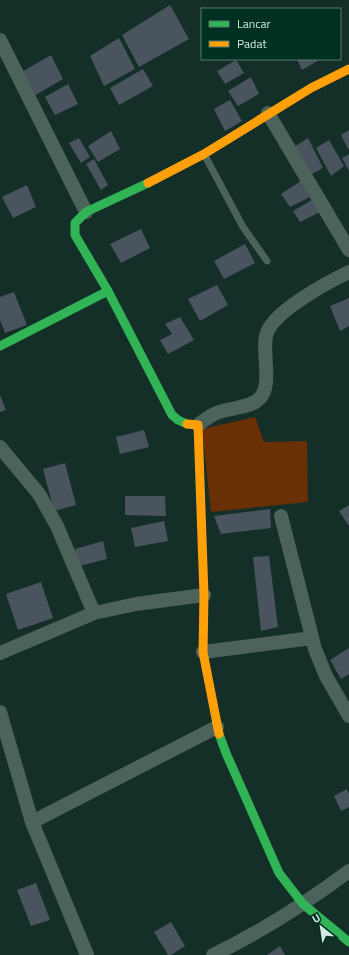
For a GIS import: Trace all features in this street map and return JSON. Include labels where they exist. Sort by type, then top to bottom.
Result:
[{"type":"street","points":[[0,40],[86,212]]},
{"type":"street","points":[[349,69],[268,113],[204,154],[86,212],[75,223],[75,234],[108,291],[172,415],[184,423],[198,425],[218,412],[245,406],[259,400],[264,391],[266,378],[266,335],[276,319],[305,296],[349,272]]},
{"type":"street","points":[[268,113],[349,250]]},
{"type":"street","points":[[0,346],[108,291]]},
{"type":"street","points":[[198,425],[204,595],[203,652],[217,727],[226,754],[279,873],[303,904],[349,942]]},
{"type":"street","points":[[0,447],[39,494],[57,526],[94,613]]},
{"type":"street","points":[[281,516],[315,649],[326,676],[349,716]]},
{"type":"street","points":[[0,653],[94,613],[136,604],[204,595]]},
{"type":"street","points":[[203,652],[312,638]]},
{"type":"street","points":[[0,712],[32,822],[87,955]]},
{"type":"street","points":[[32,822],[217,727]]},
{"type":"street","points":[[213,955],[245,939],[303,904],[349,871]]},
{"type":"lane","points":[[204,154],[243,228],[267,261]]},
{"type":"shaded area","points":[[255,417],[264,442],[307,441],[308,502],[211,512],[202,429]]},
{"type":"building","points":[[170,5],[189,39],[139,67],[122,35]]},
{"type":"building","points":[[119,38],[135,69],[104,86],[90,56]]},
{"type":"building","points":[[51,55],[63,79],[34,96],[20,73]]},
{"type":"building","points":[[236,60],[244,73],[225,84],[217,71]]},
{"type":"building","points":[[297,60],[319,60],[302,70]]},
{"type":"building","points":[[143,69],[153,86],[119,105],[110,88]]},
{"type":"building","points":[[251,77],[259,94],[238,106],[228,91]]},
{"type":"building","points":[[68,84],[78,104],[55,115],[45,97]]},
{"type":"building","points":[[230,100],[242,121],[225,131],[214,109]]},
{"type":"building","points":[[349,130],[349,148],[348,149],[341,135]]},
{"type":"building","points":[[111,131],[120,149],[98,162],[88,146]]},
{"type":"building","points":[[79,138],[90,157],[81,163],[69,143]]},
{"type":"building","points":[[308,138],[323,168],[308,176],[294,147]]},
{"type":"building","points":[[329,140],[344,166],[331,176],[316,148]]},
{"type":"building","points":[[349,154],[349,171],[342,158]]},
{"type":"building","points":[[94,159],[108,185],[101,190],[86,164]]},
{"type":"building","points":[[304,179],[314,195],[290,207],[281,194]]},
{"type":"building","points":[[27,185],[36,207],[13,218],[2,197]]},
{"type":"building","points":[[317,197],[324,210],[300,222],[293,211]]},
{"type":"building","points":[[141,229],[150,248],[121,263],[110,244]]},
{"type":"building","points":[[245,244],[255,263],[224,279],[214,261]]},
{"type":"building","points":[[217,285],[228,305],[200,321],[188,299]]},
{"type":"building","points":[[14,292],[27,325],[5,333],[0,320],[0,297]]},
{"type":"building","points":[[349,298],[349,326],[340,331],[330,306]]},
{"type":"building","points":[[180,317],[194,340],[168,354],[160,340],[172,334],[165,324]]},
{"type":"building","points":[[0,395],[6,410],[0,412]]},
{"type":"building","points":[[144,430],[149,447],[120,454],[116,437]]},
{"type":"building","points":[[65,463],[76,505],[54,511],[43,469]]},
{"type":"building","points":[[125,496],[165,496],[166,516],[125,515]]},
{"type":"building","points":[[349,505],[349,526],[339,511]]},
{"type":"building","points":[[270,509],[271,528],[221,534],[214,516]]},
{"type":"building","points":[[164,521],[168,541],[135,547],[131,528]]},
{"type":"building","points":[[103,541],[107,559],[79,566],[75,549]]},
{"type":"building","points":[[269,556],[278,627],[261,631],[253,557]]},
{"type":"building","points":[[41,582],[53,618],[18,630],[6,594]]},
{"type":"building","points":[[349,648],[349,674],[341,679],[330,660]]},
{"type":"building","points":[[347,789],[349,794],[349,807],[341,811],[334,796]]},
{"type":"building","points":[[36,883],[50,920],[31,926],[17,890]]},
{"type":"building","points":[[171,922],[185,946],[171,955],[168,955],[154,932]]},
{"type":"building","points":[[280,946],[285,955],[267,955]]},
{"type":"traffic: fast","points":[[0,346],[108,291],[75,235],[75,223],[86,212],[148,183]]},
{"type":"traffic: fast","points":[[108,291],[172,415],[178,420],[187,424]]},
{"type":"traffic: fast","points":[[219,734],[279,873],[303,904],[349,942]]},
{"type":"traffic: slow","points":[[148,183],[204,154],[311,88],[349,69]]},
{"type":"traffic: slow","points":[[187,424],[198,425],[204,595],[203,652],[219,734]]}]
